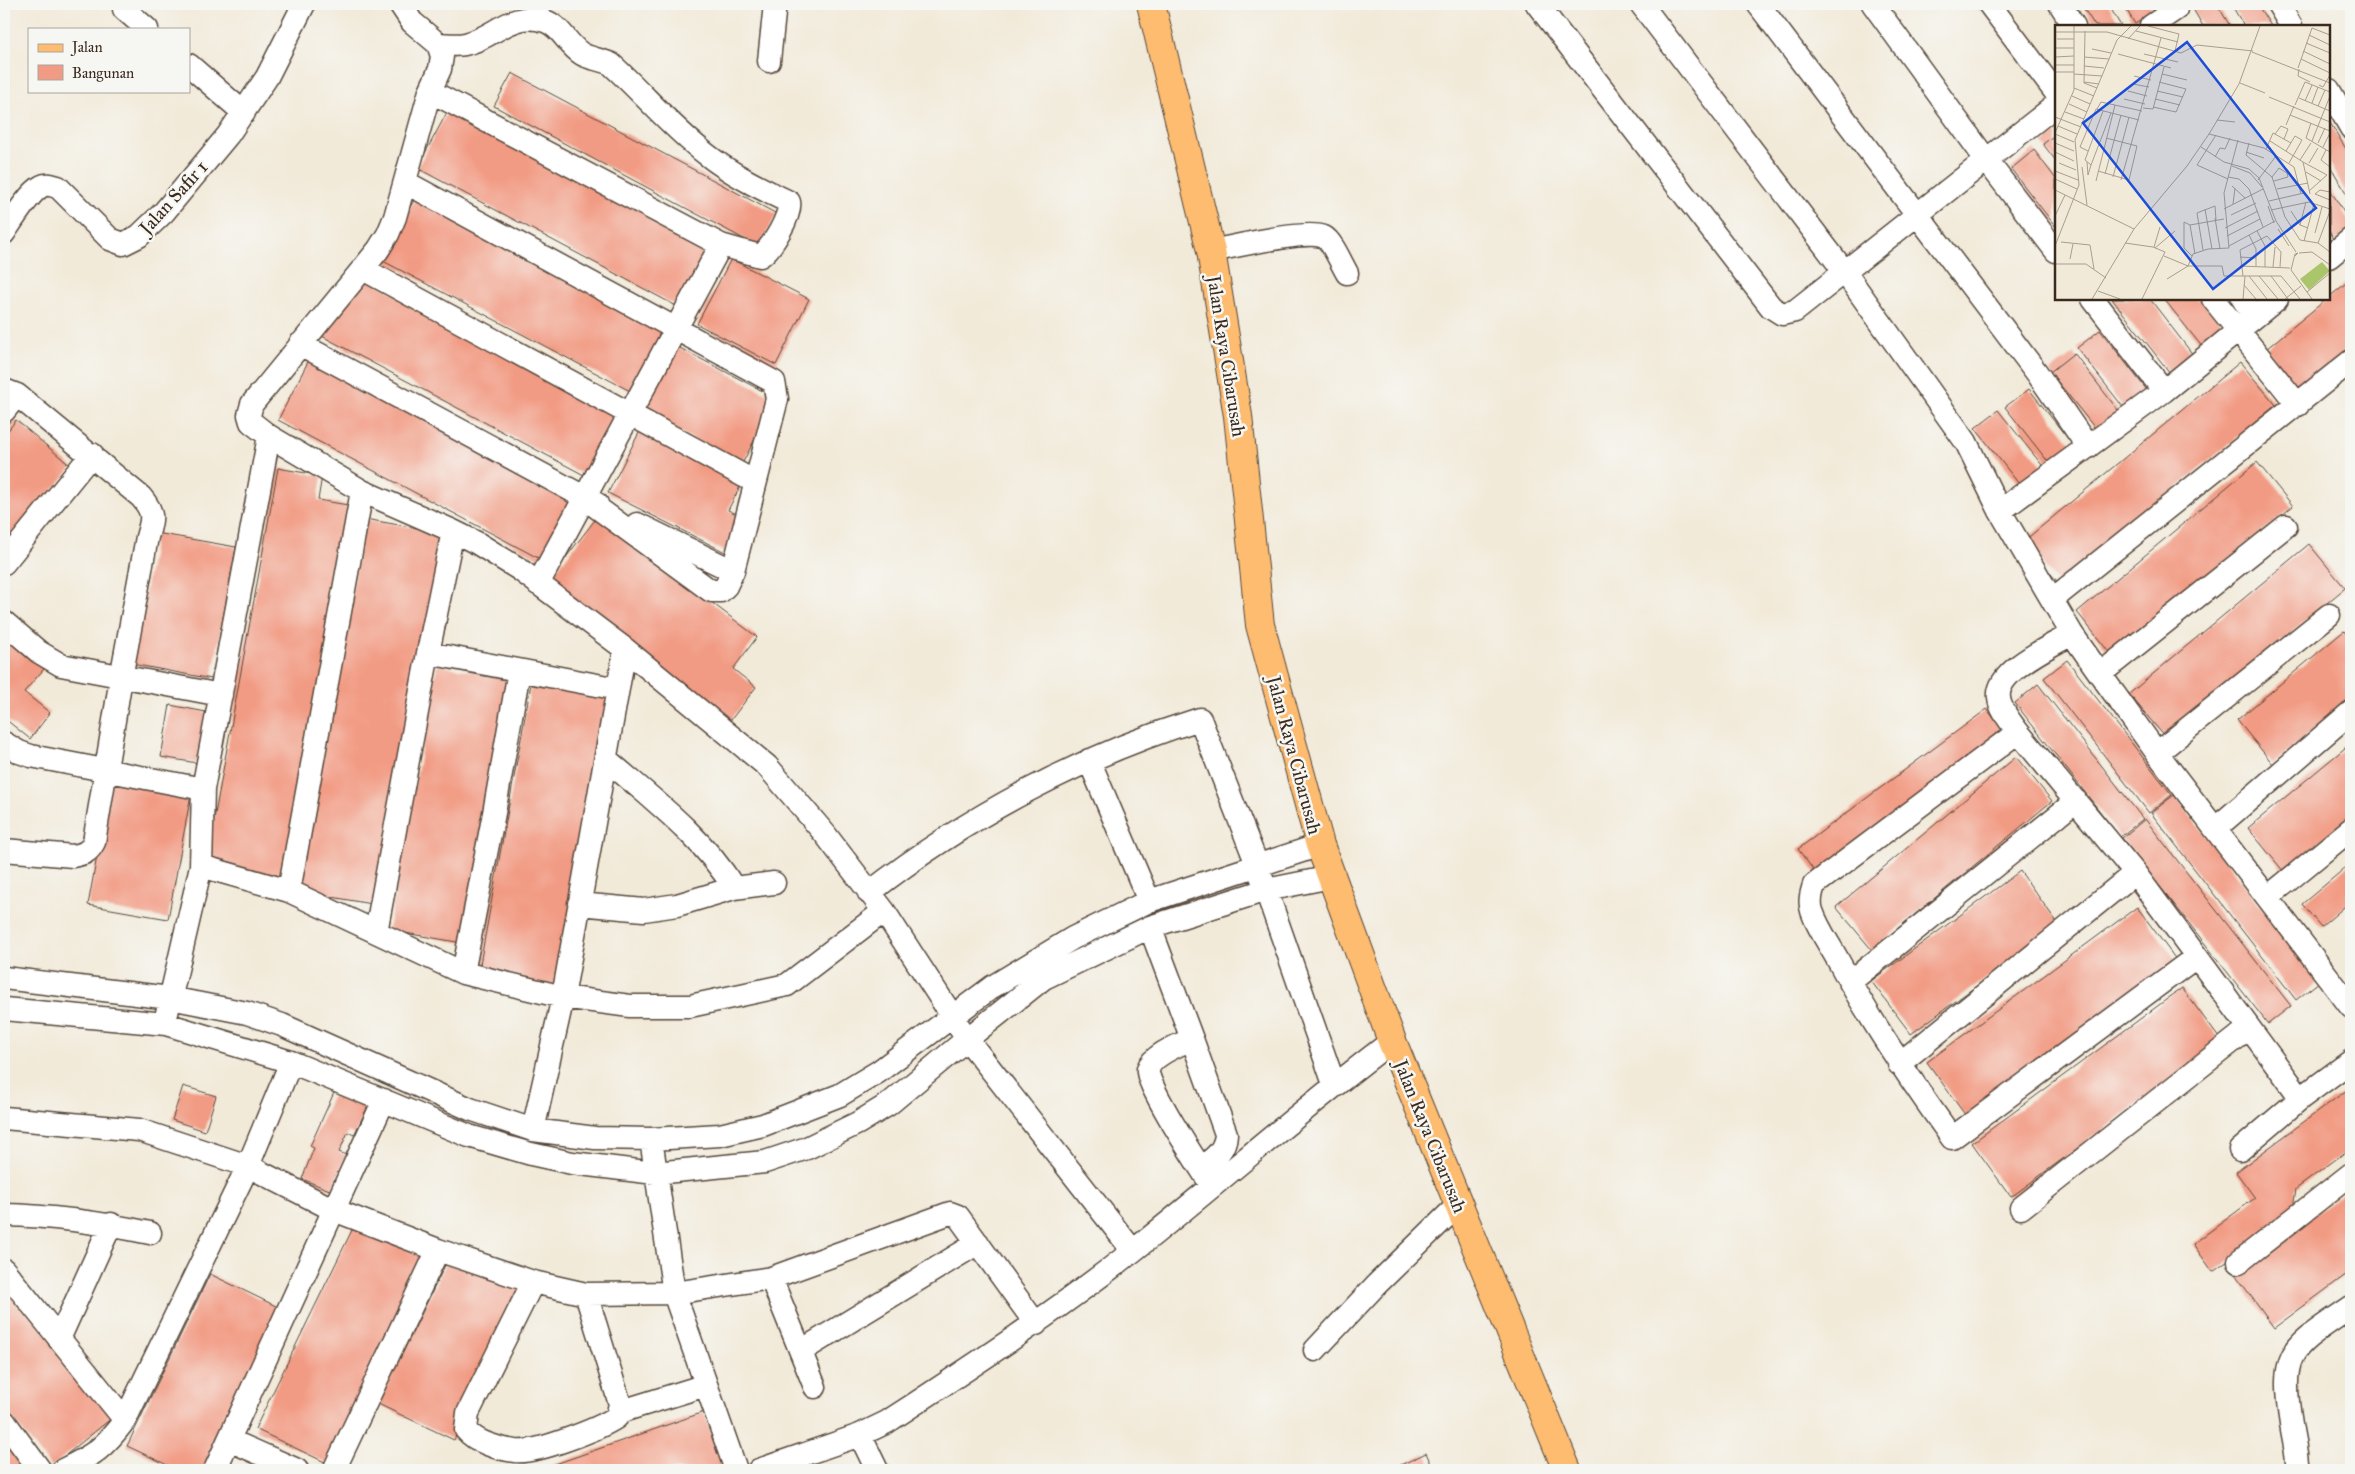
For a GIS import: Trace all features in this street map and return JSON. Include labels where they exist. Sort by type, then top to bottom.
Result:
[{"type":"main road","name":"Jalan Raya Cibarusah","points":[[1151,4],[1211,251],[1226,353],[1238,416],[1260,625],[1320,845],[1392,1040],[1567,1470]]},
{"type":"street","name":"Jalan Safir 1","points":[[4,232],[34,192],[41,186],[48,184],[58,187],[110,239],[123,244],[131,242],[164,212],[244,113],[267,77],[304,4]]},
{"type":"street","points":[[400,4],[412,22],[438,44],[442,56],[440,68],[430,91],[405,182],[388,234],[362,269],[252,404],[249,415],[251,422],[269,436],[362,491],[453,531],[495,553],[625,648],[767,766],[824,834],[884,911],[967,1039],[1133,1251]]},
{"type":"street","points":[[769,61],[775,4]]},
{"type":"street","points":[[1537,4],[1771,307],[1782,314],[1788,314],[1917,216],[2055,106]]},
{"type":"street","points":[[1641,4],[1844,271],[1966,442],[2000,511],[2072,634],[2100,674],[2157,753],[2351,1007]]},
{"type":"street","points":[[1758,4],[2037,373],[2088,447]]},
{"type":"street","points":[[1873,4],[1987,161],[2055,250]]},
{"type":"street","points":[[1989,4],[2055,92]]},
{"type":"street","points":[[2060,4],[2073,25]]},
{"type":"street","points":[[2278,4],[2290,25]]},
{"type":"street","points":[[124,9],[146,28]]},
{"type":"street","points":[[2153,25],[2179,13]]},
{"type":"street","points":[[430,91],[721,245],[760,256],[767,252],[772,245],[789,209],[789,202],[738,177],[705,154],[611,64],[600,58],[583,55],[557,27],[544,21],[527,19],[505,24],[466,44],[438,44]]},
{"type":"street","points":[[190,65],[244,113]]},
{"type":"street","points":[[2330,92],[2351,128]]},
{"type":"street","points":[[300,344],[584,498],[711,591],[721,591],[726,586],[732,570],[777,399],[774,382],[405,182]]},
{"type":"street","points":[[1211,251],[1284,237],[1324,237],[1329,242],[1347,273]]},
{"type":"street","points":[[2330,255],[2351,239]]},
{"type":"street","points":[[538,584],[721,245]]},
{"type":"street","points":[[362,269],[755,482]]},
{"type":"street","points":[[2094,300],[2164,391]]},
{"type":"street","points":[[2214,300],[2298,405]]},
{"type":"street","points":[[2000,511],[2164,391],[2238,331],[2249,308],[2274,300]]},
{"type":"street","points":[[2053,599],[2351,361]]},
{"type":"street","points":[[4,850],[73,856],[84,854],[90,850],[94,842],[121,678],[147,537],[152,524],[151,509],[141,497],[92,454],[8,399]]},
{"type":"street","points":[[166,1024],[170,998],[201,866],[202,789],[269,436]]},
{"type":"street","points":[[4,563],[92,454]]},
{"type":"street","points":[[289,891],[362,491]]},
{"type":"street","points":[[2100,674],[2286,526]]},
{"type":"street","points":[[376,932],[428,653],[453,531]]},
{"type":"street","points":[[2157,753],[2329,615]]},
{"type":"street","points":[[4,622],[50,660],[61,665],[121,678],[220,695]]},
{"type":"street","points":[[2072,634],[2009,673],[1999,687],[1999,700],[2018,732],[2135,873],[2248,1029],[2301,1098]]},
{"type":"street","points":[[533,1130],[563,997],[625,648]]},
{"type":"street","points":[[428,653],[618,689]]},
{"type":"street","points":[[463,973],[519,671]]},
{"type":"street","points":[[2216,828],[2351,712]]},
{"type":"street","points":[[869,893],[911,860],[1002,806],[1089,760],[1150,735],[1200,719],[1258,867],[1334,1084]]},
{"type":"street","points":[[2018,732],[1814,885],[1810,898],[1812,910],[1850,982],[1899,1064],[1952,1138],[2196,957]]},
{"type":"street","points":[[4,743],[19,752],[31,756],[202,789]]},
{"type":"street","points":[[606,759],[705,847],[734,888]]},
{"type":"street","points":[[1089,760],[1149,901]]},
{"type":"street","points":[[1850,982],[2076,801]]},
{"type":"street","points":[[2268,897],[2351,829]]},
{"type":"street","points":[[4,978],[170,998],[247,1013],[282,1025],[470,1109],[533,1130],[595,1138],[651,1139],[720,1135],[763,1125],[840,1095],[878,1072],[992,986],[1073,938],[1149,901],[1258,867],[1320,845]]},
{"type":"street","points":[[201,866],[289,891],[463,973],[563,997],[630,1006],[690,1006],[787,986],[884,911]]},
{"type":"street","points":[[1899,1064],[2135,873]]},
{"type":"street","points":[[4,1009],[166,1024],[291,1062],[469,1136],[531,1154],[572,1163],[655,1173],[765,1162],[808,1148],[858,1123],[889,1104],[1044,978],[1150,927],[1266,890],[1331,877]]},
{"type":"street","points":[[579,904],[644,910],[678,906],[734,888],[774,883]]},
{"type":"street","points":[[1150,927],[1226,1134],[1225,1144],[1207,1177]]},
{"type":"street","points":[[2021,1208],[2248,1029]]},
{"type":"street","points":[[1192,1039],[1159,1056],[1149,1066],[1147,1073],[1155,1093],[1207,1177]]},
{"type":"street","points":[[758,1470],[860,1435],[887,1422],[1036,1324],[1133,1251],[1207,1177],[1392,1040]]},
{"type":"street","points":[[2240,1150],[2301,1098],[2351,1061]]},
{"type":"street","points":[[64,1470],[90,1457],[107,1445],[125,1420],[248,1166],[291,1062]]},
{"type":"street","points":[[215,1470],[384,1100]]},
{"type":"street","points":[[4,1118],[139,1130],[248,1166],[334,1210],[438,1250],[533,1282],[586,1294],[674,1293],[771,1278],[950,1213],[958,1216],[1036,1324]]},
{"type":"street","points":[[651,1139],[674,1293],[736,1470]]},
{"type":"street","points":[[2239,1262],[2351,1174]]},
{"type":"street","points":[[1315,1350],[1390,1270],[1458,1204]]},
{"type":"street","points":[[4,1215],[38,1216],[111,1224],[150,1232]]},
{"type":"street","points":[[59,1339],[111,1224]]},
{"type":"street","points":[[801,1351],[978,1243]]},
{"type":"street","points":[[334,1470],[438,1250]]},
{"type":"street","points":[[4,1270],[125,1420]]},
{"type":"street","points":[[771,1278],[815,1387]]},
{"type":"street","points":[[533,1282],[468,1413],[466,1430],[472,1437],[483,1442],[515,1451],[532,1449],[603,1426],[617,1417],[620,1404],[586,1294]]},
{"type":"street","points":[[2297,1470],[2286,1390],[2288,1364],[2296,1348],[2312,1334],[2351,1307]]},
{"type":"street","points":[[619,1412],[706,1385]]},
{"type":"street","points":[[4,1422],[40,1470]]},
{"type":"street","points":[[860,1435],[877,1470]]},
{"type":"street","points":[[229,1440],[297,1470]]},
{"type":"building","points":[[2081,4],[2108,4],[2120,25],[2094,25]]},
{"type":"building","points":[[2123,4],[2149,4],[2154,12],[2135,24]]},
{"type":"building","points":[[2190,4],[2217,4],[2229,25],[2202,25]]},
{"type":"building","points":[[2231,4],[2257,4],[2270,25],[2243,25]]},
{"type":"building","points":[[512,73],[777,214],[759,247],[494,106]]},
{"type":"building","points":[[451,105],[715,245],[682,309],[417,168]]},
{"type":"building","points":[[2330,123],[2351,157],[2351,201],[2330,166]]},
{"type":"building","points":[[2055,135],[2055,160],[2043,144]]},
{"type":"building","points":[[2034,150],[2055,178],[2055,226],[2011,169]]},
{"type":"building","points":[[2330,190],[2351,224],[2351,231],[2334,241],[2330,233]]},
{"type":"building","points":[[416,197],[668,329],[634,393],[383,261],[400,224]]},
{"type":"building","points":[[731,259],[809,299],[776,365],[697,324]]},
{"type":"building","points":[[360,275],[619,411],[584,475],[320,335]]},
{"type":"building","points":[[2351,279],[2351,352],[2302,393],[2266,349],[2326,300],[2330,300],[2330,296]]},
{"type":"building","points":[[2113,300],[2151,300],[2197,360],[2174,378]]},
{"type":"building","points":[[2165,300],[2203,300],[2230,335],[2207,353]]},
{"type":"building","points":[[2100,330],[2150,394],[2127,412],[2077,348]]},
{"type":"building","points":[[674,345],[776,398],[742,464],[639,411]]},
{"type":"building","points":[[2074,353],[2121,414],[2098,432],[2050,372]]},
{"type":"building","points":[[311,356],[576,497],[542,560],[278,420]]},
{"type":"building","points":[[2240,362],[2276,405],[2060,585],[2024,541]]},
{"type":"building","points":[[2029,389],[2076,449],[2053,468],[2005,407]]},
{"type":"building","points":[[1998,410],[2046,470],[2023,489],[1975,428]]},
{"type":"building","points":[[16,420],[72,467],[4,549],[4,436]]},
{"type":"building","points":[[642,427],[744,479],[728,510],[743,517],[725,552],[608,493]]},
{"type":"building","points":[[2257,462],[2293,506],[2112,656],[2077,612]]},
{"type":"building","points":[[278,468],[322,476],[318,500],[354,506],[286,878],[206,864]]},
{"type":"building","points":[[598,516],[757,637],[733,669],[756,687],[730,721],[547,582]]},
{"type":"building","points":[[365,519],[445,533],[377,905],[298,891]]},
{"type":"building","points":[[156,533],[236,547],[212,679],[132,664]]},
{"type":"building","points":[[2309,544],[2345,588],[2165,737],[2129,694]]},
{"type":"building","points":[[4,626],[49,663],[24,692],[50,713],[30,739],[4,718]]},
{"type":"building","points":[[2344,631],[2351,640],[2351,699],[2273,764],[2237,720]]},
{"type":"building","points":[[2067,660],[2172,795],[2149,813],[2044,678]]},
{"type":"building","points":[[437,665],[517,679],[468,944],[388,930]]},
{"type":"building","points":[[531,684],[611,698],[558,989],[478,975]]},
{"type":"building","points":[[2038,684],[2143,819],[2120,837],[2015,703]]},
{"type":"building","points":[[170,705],[206,712],[197,763],[161,757]]},
{"type":"building","points":[[1987,709],[2006,735],[1817,875],[1798,849]]},
{"type":"building","points":[[2351,743],[2351,816],[2284,872],[2248,828]]},
{"type":"building","points":[[2016,757],[2052,801],[1872,950],[1836,907]]},
{"type":"building","points":[[112,775],[192,789],[168,919],[88,905]]},
{"type":"building","points":[[2174,795],[2319,982],[2296,1000],[2151,813]]},
{"type":"building","points":[[2145,819],[2291,1006],[2268,1024],[2122,838]]},
{"type":"building","points":[[2351,863],[2351,901],[2321,927],[2302,904]]},
{"type":"building","points":[[2020,871],[2059,925],[1911,1034],[1871,981]]},
{"type":"building","points":[[2137,907],[2177,961],[1966,1116],[1927,1062]]},
{"type":"building","points":[[2182,988],[2222,1042],[2011,1197],[1972,1143]]},
{"type":"building","points":[[183,1086],[216,1096],[205,1131],[172,1120]]},
{"type":"building","points":[[337,1086],[370,1102],[354,1135],[348,1132],[339,1152],[346,1155],[332,1191],[302,1179],[314,1148],[310,1146]]},
{"type":"building","points":[[2351,1087],[2351,1148],[2296,1189],[2292,1214],[2213,1272],[2193,1244],[2255,1198],[2236,1172]]},
{"type":"building","points":[[2351,1187],[2351,1271],[2274,1328],[2235,1274]]},
{"type":"building","points":[[355,1224],[430,1260],[331,1465],[255,1429]]},
{"type":"building","points":[[449,1257],[525,1293],[454,1440],[378,1404]]},
{"type":"building","points":[[210,1274],[286,1311],[209,1470],[178,1470],[127,1446]]},
{"type":"building","points":[[4,1280],[113,1417],[51,1467],[4,1408]]},
{"type":"building","points":[[704,1412],[724,1470],[538,1470],[584,1454]]},
{"type":"building","points":[[4,1431],[31,1464],[23,1470],[4,1470]]},
{"type":"building","points":[[1426,1453],[1434,1470],[1390,1470]]}]
